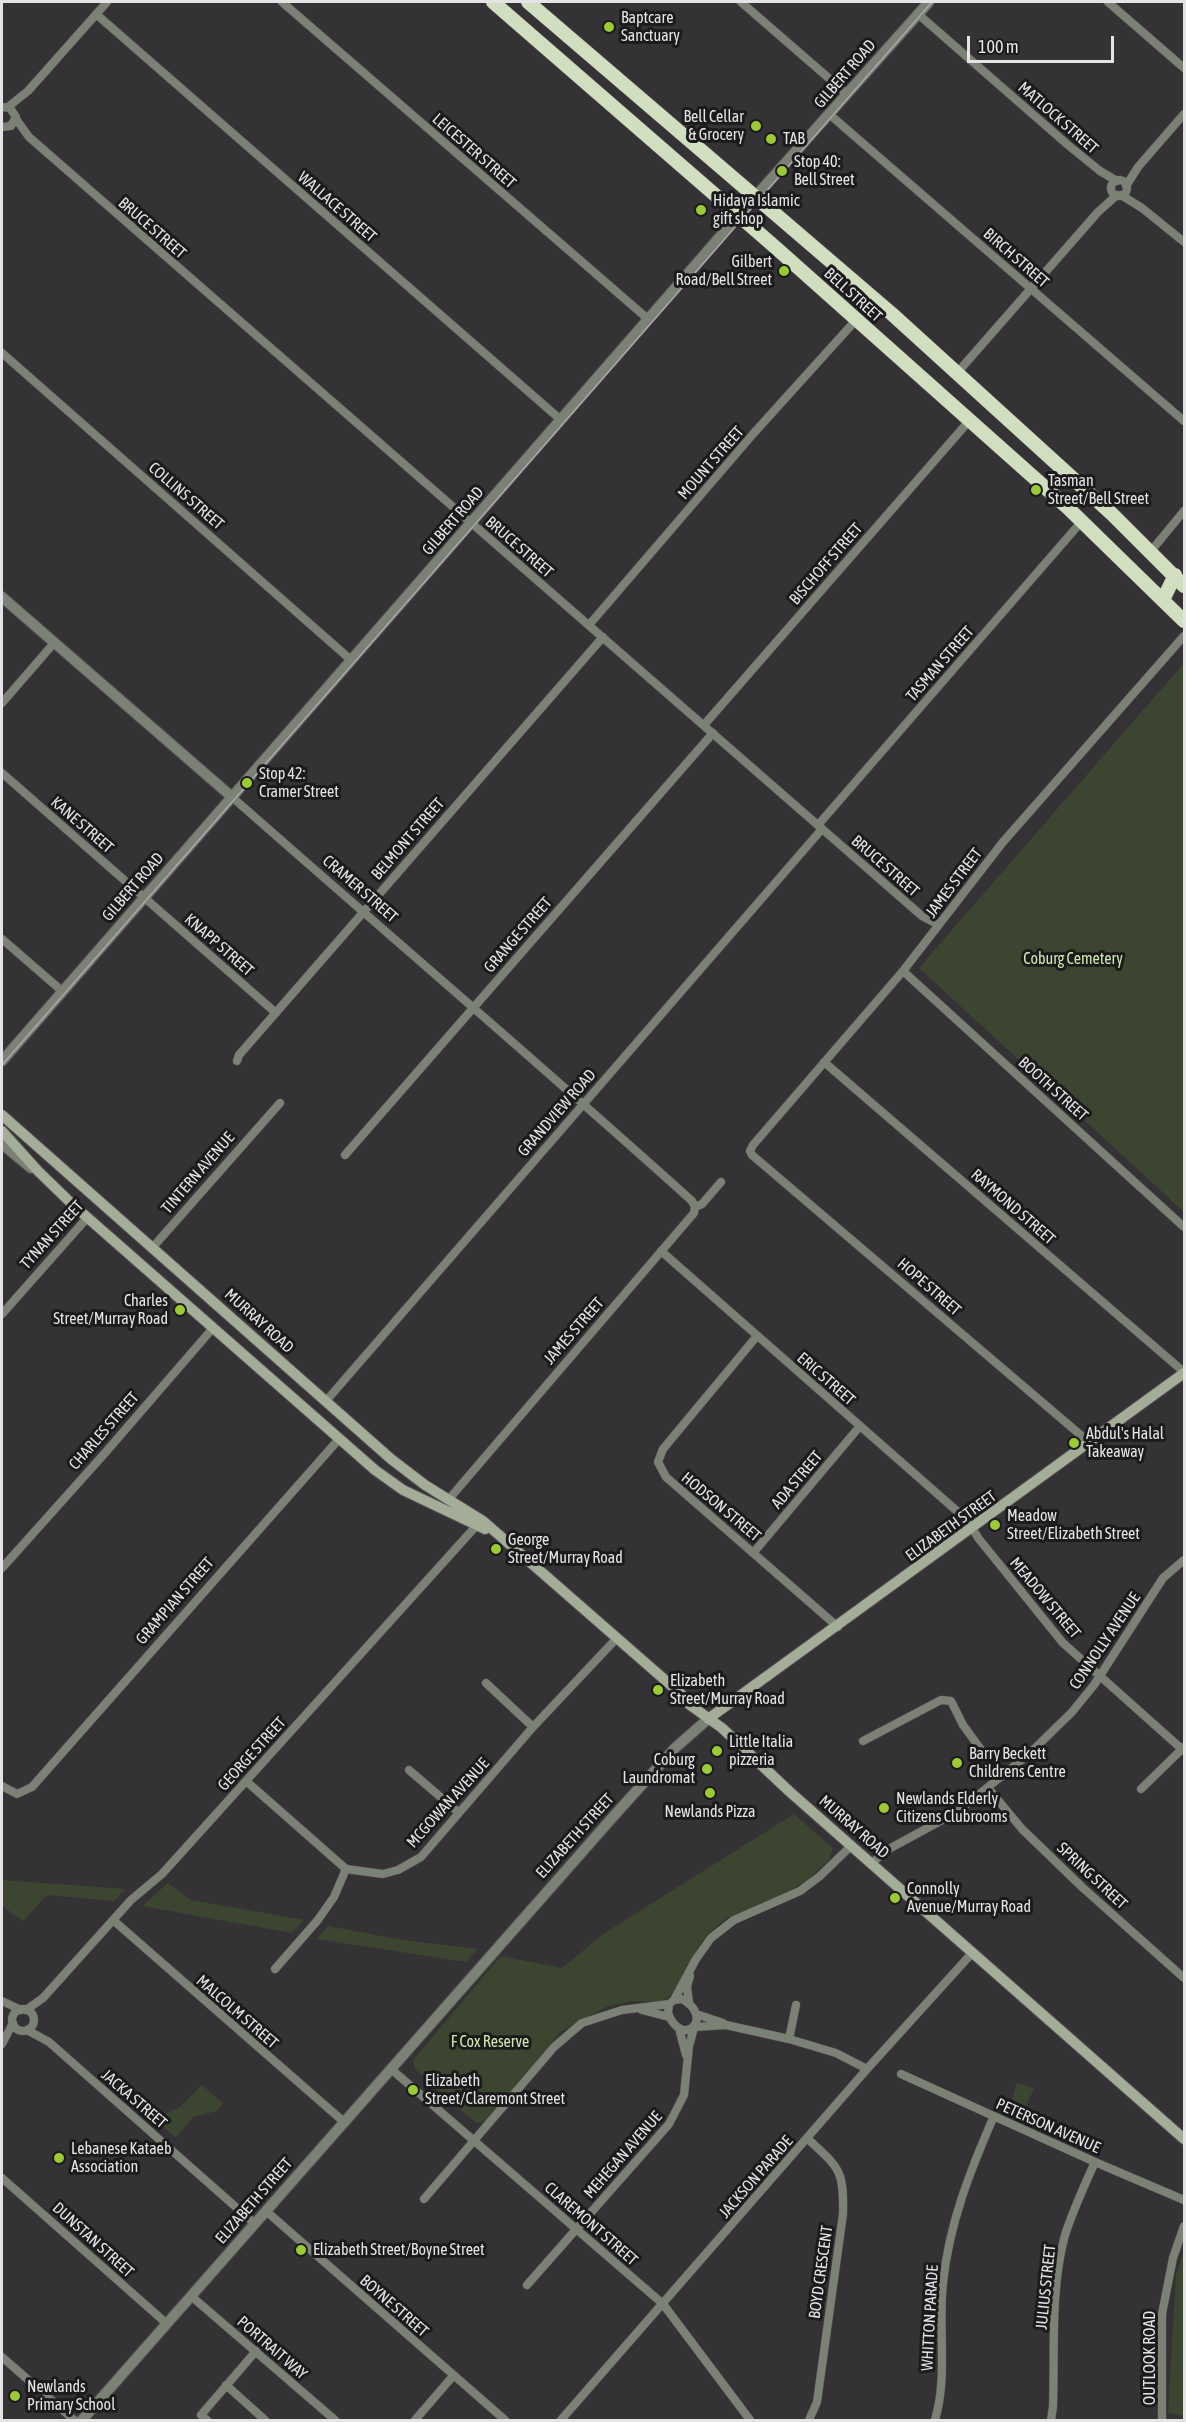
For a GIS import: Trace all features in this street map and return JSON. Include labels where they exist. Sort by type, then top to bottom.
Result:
[{"type":"highway","name":"BELL STREET","points":[[493,2],[1082,521],[1185,621]]},
{"type":"highway","name":"BELL STREET","points":[[528,2],[892,314],[1180,580]]},
{"type":"highway","points":[[1162,600],[1180,580]]},
{"type":"main road","name":"MURRAY ROAD","points":[[2,1115],[408,1472],[483,1521],[503,1541],[708,1719],[722,1728],[1185,2139]]},
{"type":"main road","name":"MURRAY ROAD","points":[[2,1131],[50,1183],[87,1218],[339,1439],[396,1486],[477,1525],[503,1541]]},
{"type":"main road","name":"TYNAN STREET","points":[[87,1218],[101,1202]]},
{"type":"main road","name":"TINTERN AVENUE","points":[[139,1263],[153,1247]]},
{"type":"main road","name":"CHARLES STREET","points":[[213,1328],[227,1313]]},
{"type":"main road","name":"ELIZABETH STREET","points":[[708,1719],[838,1627],[1185,1372]]},
{"type":"main road","name":"GRANDVIEW ROAD","points":[[312,1415],[326,1401]]},
{"type":"main road","name":"GRAMPIAN STREET","points":[[339,1439],[352,1424]]},
{"type":"street","points":[[5,107],[28,91],[106,2]]},
{"type":"street","name":"LEICESTER STREET","points":[[282,2],[648,319]]},
{"type":"street","points":[[741,2],[847,94]]},
{"type":"street","name":"GILBERT ROAD","points":[[2,1061],[738,216],[929,2]]},
{"type":"street","points":[[1108,2],[1185,68]]},
{"type":"street","name":"WALLACE STREET","points":[[96,14],[561,420]]},
{"type":"street","name":"MATLOCK STREET","points":[[918,14],[1142,208],[1185,242]]},
{"type":"street","points":[[4,128],[16,117],[28,91]]},
{"type":"street","name":"BRUCE STREET","points":[[5,107],[16,117],[29,137],[922,916],[939,926]]},
{"type":"street","name":"BIRCH STREET","points":[[829,114],[1185,421]]},
{"type":"street","points":[[957,373],[1185,114]]},
{"type":"street","name":"BRUCE STREET","points":[[4,128],[29,137]]},
{"type":"street","name":"MOUNT STREET","points":[[589,625],[753,434],[856,320]]},
{"type":"street","name":"COLLINS STREET","points":[[2,353],[351,660]]},
{"type":"street","name":"BISCHOFF STREET","points":[[704,725],[969,421]]},
{"type":"street","points":[[1151,551],[1185,511]]},
{"type":"street","name":"TASMAN STREET","points":[[820,827],[1082,521]]},
{"type":"street","name":"CRAMER STREET","points":[[2,597],[472,1009],[585,1104],[692,1201],[695,1207]]},
{"type":"street","name":"JAMES STREET","points":[[750,1151],[753,1144],[903,971],[1003,842],[1185,636]]},
{"type":"street","name":"BELMONT STREET","points":[[237,1061],[239,1055],[603,637]]},
{"type":"street","points":[[2,703],[54,643]]},
{"type":"street","name":"GRANGE STREET","points":[[345,1155],[713,733]]},
{"type":"street","name":"KANE STREET","points":[[2,773],[144,897]]},
{"type":"street","name":"GRANDVIEW ROAD","points":[[326,1401],[585,1104],[820,827]]},
{"type":"street","name":"KNAPP STREET","points":[[144,897],[276,1013]]},
{"type":"street","points":[[2,939],[62,991]]},
{"type":"street","name":"BOOTH STREET","points":[[903,971],[1185,1227]]},
{"type":"street","name":"RAYMOND STREET","points":[[824,1062],[1185,1372]]},
{"type":"street","name":"TINTERN AVENUE","points":[[153,1247],[280,1103]]},
{"type":"street","points":[[2,1144],[50,1183]]},
{"type":"street","name":"HOPE STREET","points":[[750,1151],[1090,1443]]},
{"type":"street","name":"JAMES STREET","points":[[449,1499],[694,1213],[695,1207],[702,1203],[721,1182]]},
{"type":"street","name":"TYNAN STREET","points":[[2,1314],[87,1218]]},
{"type":"street","name":"ERIC STREET","points":[[661,1251],[966,1519],[972,1529]]},
{"type":"street","name":"CHARLES STREET","points":[[2,1568],[213,1328]]},
{"type":"street","name":"HODSON STREET","points":[[757,1336],[663,1449],[658,1462],[666,1478],[838,1627]]},
{"type":"street","name":"ADA STREET","points":[[754,1552],[860,1426]]},
{"type":"street","name":"GRAMPIAN STREET","points":[[2,1786],[17,1794],[32,1787],[339,1439]]},
{"type":"street","name":"GEORGE STREET","points":[[13,2021],[15,2013],[43,1998],[138,1893],[162,1874],[477,1525]]},
{"type":"street","name":"MEADOW STREET","points":[[972,1529],[1063,1643],[1184,1749]]},
{"type":"street","name":"CONNOLLY AVENUE","points":[[872,1863],[887,1850],[957,1812],[1029,1754],[1072,1712],[1100,1676],[1163,1578],[1185,1560]]},
{"type":"street","name":"MCGOWAN AVENUE","points":[[346,1869],[368,1874],[382,1874],[398,1870],[421,1857],[534,1727],[616,1639]]},
{"type":"street","points":[[486,1683],[534,1727]]},
{"type":"street","points":[[863,1741],[941,1700],[951,1701],[963,1725],[1001,1777]]},
{"type":"street","name":"ELIZABETH STREET","points":[[82,2421],[675,1748],[708,1719]]},
{"type":"street","points":[[1141,1789],[1184,1749]]},
{"type":"street","points":[[409,1770],[458,1812]]},
{"type":"street","points":[[246,1781],[346,1869],[334,1897],[317,1921],[275,1969]]},
{"type":"street","name":"SPRING STREET","points":[[988,1788],[1022,1829],[1082,1887],[1185,1978]]},
{"type":"street","points":[[669,2018],[667,2009],[703,1946],[722,1928],[753,1911],[800,1891],[820,1876],[852,1845]]},
{"type":"street","name":"MALCOLM STREET","points":[[113,1920],[344,2122]]},
{"type":"street","name":"JACKSON PARADE","points":[[561,2421],[867,2069],[972,1952]]},
{"type":"street","points":[[691,1969],[687,1986],[689,2003],[696,2014],[695,2027]]},
{"type":"street","name":"GEORGE STREET","points":[[23,2030],[34,2020],[43,1998]]},
{"type":"street","points":[[424,2199],[554,2047],[582,2023],[602,2015],[682,1999],[689,2003]]},
{"type":"street","points":[[2,2003],[23,2010]]},
{"type":"street","points":[[2,2003],[13,2021],[2,2044]]},
{"type":"street","points":[[789,2039],[796,2005]]},
{"type":"street","points":[[634,2009],[669,2018],[685,2031],[695,2027],[726,2025]]},
{"type":"street","name":"JACKA STREET","points":[[23,2010],[34,2020],[49,2042],[255,2224]]},
{"type":"street","points":[[696,2014],[726,2025],[789,2039],[836,2053],[867,2069]]},
{"type":"street","name":"JACKA STREET","points":[[13,2021],[23,2030],[49,2042]]},
{"type":"street","name":"MEHEGAN AVENUE","points":[[527,2286],[669,2124],[684,2095],[687,2059],[695,2027]]},
{"type":"street","name":"MEHEGAN AVENUE","points":[[679,2028],[687,2059]]},
{"type":"street","points":[[2,2044],[23,2030]]},
{"type":"street","name":"CLAREMONT STREET","points":[[391,2069],[663,2304],[750,2421]]},
{"type":"street","name":"PETERSON AVENUE","points":[[901,2074],[1185,2200]]},
{"type":"street","name":"WHITTON PARADE","points":[[935,2421],[940,2404],[940,2321],[949,2245],[969,2173],[994,2116]]},
{"type":"street","name":"BOYD CRESCENT","points":[[808,2139],[835,2164],[844,2185],[843,2214],[817,2402],[809,2421]]},
{"type":"street","name":"JULIUS STREET","points":[[1051,2421],[1054,2318],[1059,2263],[1074,2209],[1095,2162]]},
{"type":"street","name":"DUNSTAN STREET","points":[[2,2178],[166,2323]]},
{"type":"street","name":"BOYNE STREET","points":[[266,2211],[505,2421]]},
{"type":"street","name":"OUTLOOK ROAD","points":[[1162,2421],[1162,2314],[1173,2258],[1185,2226]]},
{"type":"street","name":"PORTRAIT WAY","points":[[191,2296],[331,2419]]},
{"type":"street","points":[[207,2421],[201,2415],[256,2351]]},
{"type":"street","points":[[2,2357],[74,2421]]},
{"type":"street","points":[[415,2421],[453,2376]]},
{"type":"street","points":[[226,2385],[265,2421]]},
{"type":"green space","name":"Coburg Cemetery","points":[[1184,663],[1184,1212],[919,968]]},
{"type":"green space","name":"F Cox Reserve","points":[[794,1814],[833,1848],[829,1860],[806,1881],[793,1889],[725,1919],[708,1934],[698,1947],[674,1992],[666,1999],[658,2002],[631,2001],[606,2007],[560,2032],[486,2120],[479,2123],[472,2120],[415,2069],[413,2060],[501,1956],[562,1968],[603,1934]]},
{"type":"green space","points":[[2,1880],[126,1889],[114,1901],[47,1895],[23,1921],[2,1906]]},
{"type":"green space","points":[[168,1883],[191,1900],[304,1920],[292,1933],[142,1906]]},
{"type":"green space","points":[[328,1926],[403,1940],[478,1949],[466,1962],[316,1939]]},
{"type":"green space","points":[[1017,2083],[1034,2088],[1023,2114],[1009,2108]]},
{"type":"green space","points":[[202,2085],[223,2103],[217,2111],[193,2117],[176,2138],[154,2119],[180,2107]]},
{"type":"green space","points":[[1184,2252],[1184,2416],[1168,2413],[1176,2275]]},
{"type":"tram line","points":[[2,1065],[932,2]]},
{"type":"place","name":"Baptcare Sanctuary","points":[[609,27]]},
{"type":"place","name":"Bell Cellar & Grocery","points":[[756,126]]},
{"type":"place","name":"TAB","points":[[771,139]]},
{"type":"place","name":"Stop 40: Bell Street","points":[[782,171]]},
{"type":"place","name":"Hidaya Islamic gift shop","points":[[701,210]]},
{"type":"place","name":"Gilbert Road/Bell Street","points":[[784,271]]},
{"type":"place","name":"Tasman Street/Bell Street","points":[[1036,490]]},
{"type":"place","name":"Stop 42: Cramer Street","points":[[247,783]]},
{"type":"place","name":"Charles Street/Murray Road","points":[[180,1310]]},
{"type":"place","name":"Abdul's Halal Takeaway","points":[[1074,1443]]},
{"type":"place","name":"Meadow Street/Elizabeth Street","points":[[995,1525]]},
{"type":"place","name":"George Street/Murray Road","points":[[496,1549]]},
{"type":"place","name":"Elizabeth Street/Murray Road","points":[[658,1690]]},
{"type":"place","name":"Little Italia pizzeria","points":[[717,1751]]},
{"type":"place","name":"Barry Beckett Childrens Centre","points":[[957,1763]]},
{"type":"place","name":"Coburg Laundromat","points":[[707,1769]]},
{"type":"place","name":"Newlands Pizza","points":[[710,1793]]},
{"type":"place","name":"Newlands Elderly Citizens Clubrooms","points":[[884,1808]]},
{"type":"place","name":"Connolly Avenue/Murray Road","points":[[895,1898]]},
{"type":"place","name":"Elizabeth Street/Claremont Street","points":[[413,2090]]},
{"type":"place","name":"Lebanese Kataeb Association","points":[[59,2158]]},
{"type":"place","name":"Elizabeth Street/Boyne Street","points":[[301,2250]]},
{"type":"place","name":"Newlands Primary School","points":[[15,2396]]}]
